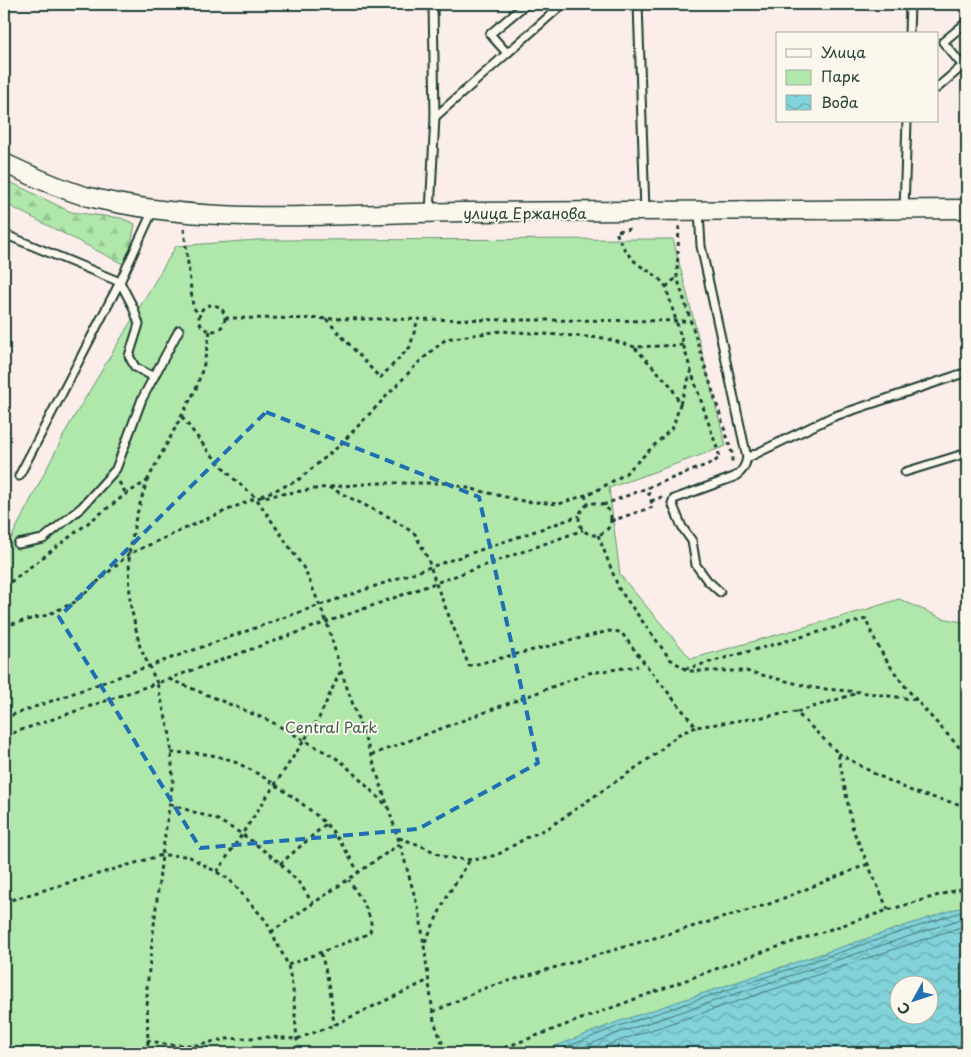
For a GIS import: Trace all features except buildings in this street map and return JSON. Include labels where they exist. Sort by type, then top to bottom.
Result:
[{"type":"street","name":"улица Ержанова","points":[[4,163],[42,180],[84,195],[153,209],[192,214],[251,217],[323,217],[430,212],[967,209]]},
{"type":"lane","points":[[430,212],[434,117],[433,4]]},
{"type":"lane","points":[[507,53],[490,34],[526,4]]},
{"type":"lane","points":[[434,117],[564,4]]},
{"type":"lane","points":[[638,4],[646,211]]},
{"type":"lane","points":[[910,4],[910,32]]},
{"type":"lane","points":[[938,87],[965,64],[943,42],[967,22]]},
{"type":"lane","points":[[904,209],[907,122]]},
{"type":"lane","points":[[19,476],[120,282],[153,209]]},
{"type":"lane","points":[[699,211],[701,246],[747,458],[741,472],[734,477],[674,498],[672,502],[682,527],[692,541],[696,565],[707,580],[720,592]]},
{"type":"lane","points":[[4,234],[120,282],[133,307],[139,324],[129,356],[135,366],[154,377]]},
{"type":"lane","points":[[18,544],[43,539],[82,507],[116,468],[142,399],[179,330]]},
{"type":"lane","points":[[747,458],[832,417],[967,372]]},
{"type":"lane","points":[[905,472],[967,453]]},
{"type":"path","points":[[680,211],[677,276],[732,453],[733,463],[731,468]]},
{"type":"path","points":[[184,229],[193,306],[200,316],[201,324],[205,330],[218,329],[223,325],[225,318],[223,312],[218,307],[212,306],[206,307],[200,316]]},
{"type":"path","points":[[603,505],[610,513],[611,521],[609,528],[598,535],[591,535],[580,526],[579,516],[588,504],[603,505],[714,462],[720,457],[691,371],[666,287],[659,277],[638,264],[627,253],[619,242],[616,231]]},
{"type":"path","points":[[666,287],[677,276]]},
{"type":"path","points":[[225,318],[691,321]]},
{"type":"path","points":[[326,319],[380,378],[410,347],[418,319]]},
{"type":"path","points":[[148,1053],[147,987],[162,855],[173,780],[170,734],[157,683],[140,647],[130,603],[129,554],[136,517],[148,480],[196,389],[204,364],[210,331]]},
{"type":"path","points":[[4,626],[47,615],[75,602],[129,554],[297,481],[338,446],[446,338],[501,332],[604,338],[635,347],[684,345]]},
{"type":"path","points":[[635,347],[671,386],[680,404]]},
{"type":"path","points":[[256,498],[328,487],[377,483],[446,482],[524,502],[559,504],[594,492],[625,474],[673,427],[691,371]]},
{"type":"path","points":[[182,417],[208,451],[233,478],[256,498],[305,570],[327,622],[340,671],[372,755],[420,915],[434,1021],[446,1053]]},
{"type":"path","points":[[4,587],[126,494],[148,480]]},
{"type":"path","points":[[328,487],[391,518],[415,534],[431,567],[436,584],[470,666],[609,631],[621,632],[696,727]]},
{"type":"path","points":[[611,521],[653,507],[647,488]]},
{"type":"path","points":[[585,495],[588,504]]},
{"type":"path","points":[[651,501],[668,495]]},
{"type":"path","points":[[4,718],[579,516]]},
{"type":"path","points":[[4,736],[169,679],[583,530]]},
{"type":"path","points":[[598,535],[619,589],[670,659],[685,668],[692,671],[720,669],[746,671],[814,688],[918,700]]},
{"type":"path","points":[[685,668],[866,619],[890,667],[967,756]]},
{"type":"path","points":[[372,755],[589,673],[638,666]]},
{"type":"path","points":[[217,872],[319,718],[340,671]]},
{"type":"path","points":[[169,679],[270,721],[341,761],[389,809]]},
{"type":"path","points":[[398,838],[457,860],[470,860],[497,855],[548,828],[653,756],[679,734],[696,727],[796,712],[860,692]]},
{"type":"path","points":[[796,712],[838,753],[875,774],[916,794],[967,807]]},
{"type":"path","points":[[171,753],[199,752],[226,758],[275,784],[326,824],[344,846],[359,873]]},
{"type":"path","points":[[838,753],[853,830],[888,910]]},
{"type":"path","points":[[967,768],[962,786],[967,807]]},
{"type":"path","points":[[170,804],[218,820],[242,834],[280,864],[301,885],[313,904]]},
{"type":"path","points":[[280,864],[326,824]]},
{"type":"path","points":[[271,932],[400,844]]},
{"type":"path","points":[[4,902],[162,855],[188,856],[229,879],[266,921],[288,965],[293,990],[298,1053]]},
{"type":"path","points":[[425,943],[447,896],[470,860]]},
{"type":"path","points":[[433,1012],[482,989],[769,904],[868,864]]},
{"type":"path","points":[[288,965],[368,934],[371,931],[372,925],[368,914],[348,880]]},
{"type":"path","points":[[490,1053],[748,957],[888,910],[967,887]]},
{"type":"path","points":[[321,953],[330,988],[334,1025]]},
{"type":"path","points":[[147,1040],[169,1045],[198,1045],[225,1039],[270,1037],[297,1039],[334,1025],[429,980]]},
{"type":"highlighted area","points":[[266,412],[479,497],[538,763],[418,829],[200,848],[59,617]]},
{"type":"green space","points":[[4,179],[71,212],[121,218],[135,224],[127,266],[4,203]]},
{"type":"green space","name":"Central Park","points":[[673,239],[726,446],[609,488],[620,575],[691,659],[899,599],[942,618],[967,623],[967,1053],[4,1053],[4,552],[68,427],[176,246],[257,240]]},
{"type":"water","points":[[967,905],[967,1053],[538,1053],[617,1022]]}]
